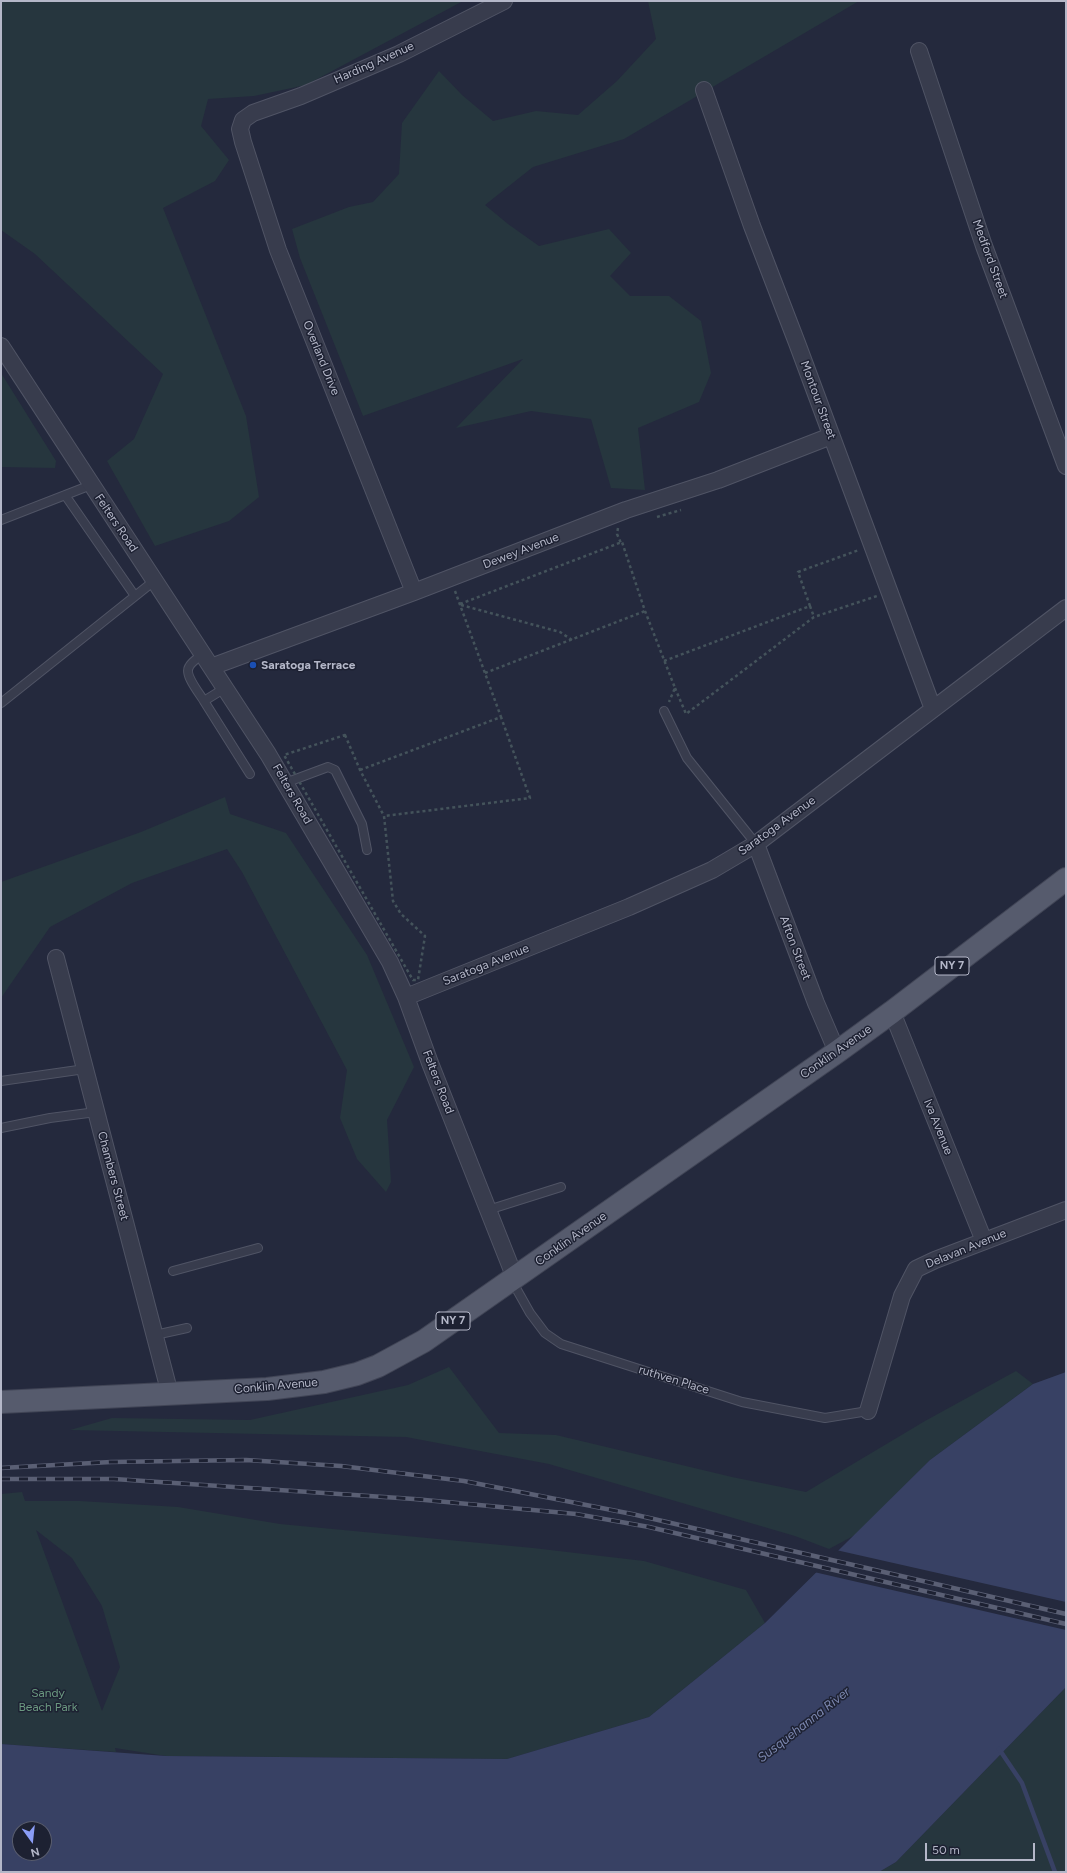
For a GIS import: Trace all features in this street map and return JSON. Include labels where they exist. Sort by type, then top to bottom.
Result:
[{"type":"main road","name":"Conklin Avenue","points":[[1,1402],[267,1389],[324,1382],[357,1374],[378,1366],[424,1341],[837,1052],[1066,880]]},
{"type":"street","name":"Harding Avenue","points":[[243,120],[253,114],[301,96],[399,54],[504,1]]},
{"type":"street","name":"Medford Street","points":[[919,51],[984,246],[1066,466]]},
{"type":"street","name":"Montour Street","points":[[704,90],[752,226],[933,709]]},
{"type":"street","name":"Overland Drive","points":[[243,120],[240,129],[243,142],[278,250],[414,592]]},
{"type":"street","name":"Felters Road","points":[[1,346],[225,688],[285,783],[390,962],[406,997],[513,1279]]},
{"type":"street","name":"Dewey Avenue","points":[[207,661],[414,592],[626,510],[718,480],[831,436]]},
{"type":"street","name":"Saratoga Avenue","points":[[406,997],[636,904],[712,870],[756,844],[1066,608]]},
{"type":"street","name":"Afton Street","points":[[756,844],[816,1003],[837,1052]]},
{"type":"street","name":"Chambers Street","points":[[56,958],[170,1394]]},
{"type":"street","name":"Iva Avenue","points":[[892,1012],[984,1241]]},
{"type":"street","name":"Delavan Avenue","points":[[868,1411],[902,1296],[916,1269],[1066,1210]]},
{"type":"lane","points":[[1,520],[91,485]]},
{"type":"lane","points":[[65,495],[135,596]]},
{"type":"lane","points":[[1,703],[154,581]]},
{"type":"lane","points":[[207,661],[189,666],[187,670],[189,676],[250,774]]},
{"type":"lane","points":[[204,701],[225,688]]},
{"type":"lane","points":[[664,712],[687,758],[756,844]]},
{"type":"lane","points":[[285,783],[328,767],[336,770],[362,824],[367,850]]},
{"type":"lane","points":[[1,1081],[85,1069]]},
{"type":"lane","points":[[1,1128],[50,1118],[96,1112]]},
{"type":"lane","points":[[488,1210],[561,1187]]},
{"type":"lane","points":[[173,1271],[258,1248]]},
{"type":"lane","name":"ruthven Place","points":[[513,1279],[530,1313],[545,1333],[561,1344],[742,1402],[825,1418],[868,1411]]},
{"type":"lane","points":[[154,1335],[187,1328]]},
{"type":"path","points":[[653,518],[688,507]]},
{"type":"path","points":[[625,525],[618,527],[617,530],[621,543],[664,661],[686,714],[814,617],[880,596],[877,589]]},
{"type":"path","points":[[460,604],[621,543]]},
{"type":"path","points":[[814,617],[798,572],[862,549]]},
{"type":"path","points":[[384,816],[530,798],[460,604],[455,591],[452,590]]},
{"type":"path","points":[[460,604],[560,632],[572,640]]},
{"type":"path","points":[[664,661],[810,606]]},
{"type":"path","points":[[485,673],[645,611]]},
{"type":"path","points":[[664,712],[675,688]]},
{"type":"path","points":[[360,770],[501,717]]},
{"type":"green space","points":[[1,1],[463,1],[306,85],[254,96],[208,99],[201,126],[229,160],[215,181],[163,208],[246,416],[259,497],[229,521],[155,546],[107,461],[134,439],[163,374],[35,254],[1,230]]},
{"type":"green space","points":[[648,1],[859,1],[624,139],[533,167],[485,205],[508,224],[539,246],[609,229],[631,253],[610,276],[630,296],[669,296],[701,321],[711,373],[699,402],[638,428],[645,490],[611,488],[591,419],[531,411],[456,428],[523,359],[363,416],[300,258],[292,229],[349,207],[373,202],[399,174],[402,123],[439,71],[462,95],[493,121],[536,111],[578,115],[617,81],[656,39]]},
{"type":"green space","points":[[1,373],[56,461],[55,468],[1,467]]},
{"type":"green space","points":[[225,797],[230,814],[286,833],[367,955],[414,1067],[387,1120],[391,1182],[386,1192],[357,1159],[340,1118],[347,1070],[242,872],[227,849],[132,883],[50,927],[1,998],[1,882],[141,832]]},
{"type":"green space","points":[[449,1367],[499,1433],[556,1435],[732,1477],[806,1492],[925,1421],[1016,1371],[1033,1384],[930,1460],[855,1535],[829,1549],[795,1536],[549,1464],[406,1437],[70,1430],[112,1418],[250,1420],[408,1385]]},
{"type":"green space","name":"Sandy Beach Park","points":[[22,1492],[25,1501],[80,1501],[178,1507],[280,1524],[533,1548],[644,1561],[746,1590],[765,1623],[649,1717],[507,1759],[166,1756],[115,1748],[116,1752],[1,1744],[1,1494]],"holes":[[[36,1530],[72,1558],[102,1606],[120,1667],[102,1711]]]},
{"type":"green space","points":[[1066,1687],[1066,1872],[879,1872],[896,1862]]},
{"type":"water","name":"Susquehanna River","points":[[1066,1372],[1066,1687],[896,1862],[879,1872],[1,1872],[1,1744],[166,1756],[507,1759],[649,1717],[765,1623],[930,1460],[1033,1384]]},
{"type":"pier","points":[[836,1550],[1066,1602],[1066,1630],[814,1572]]},
{"type":"waterway","points":[[999,1749],[1022,1783],[1055,1872]]},
{"type":"railway","points":[[1,1468],[111,1462],[246,1460],[341,1466],[464,1481],[632,1514],[1066,1614]]},
{"type":"railway","points":[[1,1479],[114,1479],[414,1499],[576,1514],[649,1527],[1066,1624]]},
{"type":"place","name":"Saratoga Terrace","points":[[253,665]]}]
